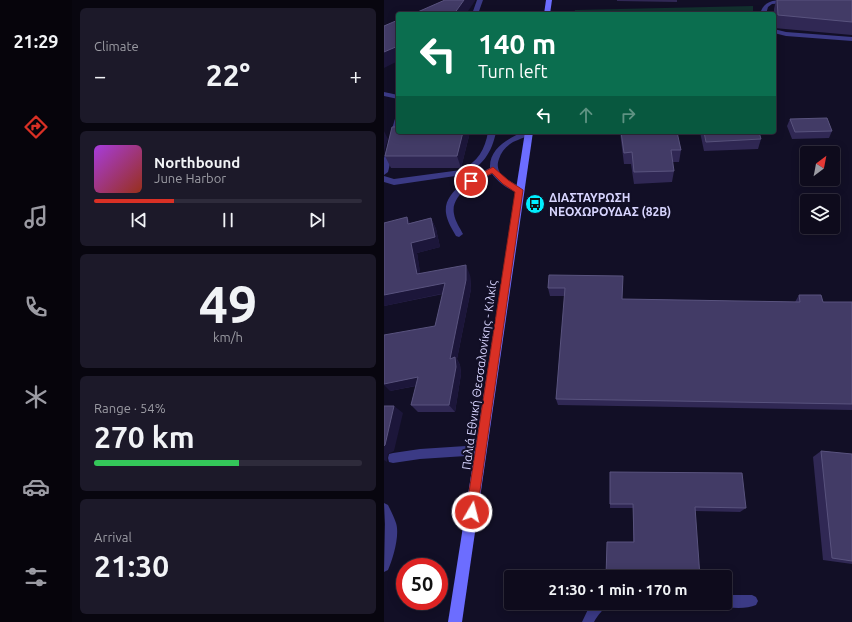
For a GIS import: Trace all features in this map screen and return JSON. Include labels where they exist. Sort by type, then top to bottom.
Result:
[{"type":"main road","points":[[547,12],[549,0]]},
{"type":"main road","name":"Παλιά Εθνική Θεσσαλονίκης - Κιλκίς","points":[[455,622],[529,134]]},
{"type":"lane","points":[[476,12],[480,0]]},
{"type":"lane","points":[[764,12],[765,6],[771,2],[782,0],[796,1]]},
{"type":"lane","points":[[776,32],[786,34],[852,39]]},
{"type":"lane","points":[[384,94],[396,97]]},
{"type":"lane","points":[[384,172],[396,124]]},
{"type":"lane","points":[[384,179],[394,182],[462,172],[471,169],[478,163],[485,153],[491,134]]},
{"type":"lane","points":[[493,170],[496,155],[501,147],[525,134]]},
{"type":"lane","points":[[485,153],[496,155]]},
{"type":"lane","points":[[493,170],[506,182],[520,190]]},
{"type":"lane","points":[[459,234],[450,213],[451,204],[462,189],[471,181],[493,170]]},
{"type":"lane","points":[[393,458],[420,454],[481,450]]},
{"type":"lane","points":[[384,509],[391,524],[390,543],[384,566]]},
{"type":"lane","points":[[732,600],[752,601]]},
{"type":"lane","points":[[588,622],[594,610]]},
{"type":"green space","points":[[753,6],[753,12],[574,12],[575,10]]},
{"type":"building","points":[[445,0],[464,0],[455,12],[418,12]]},
{"type":"building","points":[[777,0],[852,0],[852,22],[778,15]]},
{"type":"building","points":[[396,21],[396,47],[384,52],[384,26]]},
{"type":"building","points":[[827,118],[832,131],[795,132],[790,119]]},
{"type":"building","points":[[392,127],[396,127],[396,134],[462,134],[457,156],[385,156]]},
{"type":"building","points":[[621,134],[677,134],[681,150],[671,150],[674,171],[634,172],[632,152],[624,153]]},
{"type":"building","points":[[704,134],[760,134],[761,139],[706,142]]},
{"type":"building","points":[[407,217],[408,224],[431,218],[435,237],[411,243],[417,274],[466,265],[466,280],[450,359],[455,357],[456,367],[449,405],[411,405],[418,377],[384,384],[384,335],[435,326],[445,283],[384,295],[384,223]]},
{"type":"building","points":[[549,275],[623,276],[622,299],[800,302],[799,295],[821,295],[823,302],[852,302],[852,404],[556,399],[565,288],[548,288]]},
{"type":"building","points":[[384,406],[394,406],[384,446]]},
{"type":"building","points":[[821,451],[852,454],[852,561],[832,558]]},
{"type":"building","points":[[610,472],[742,473],[746,508],[695,507],[700,570],[606,570],[607,542],[634,542],[633,504],[610,504]]},
{"type":"place","name":"ΔΙΑΣΤΑΥΡΩΣΗ ΝΕΟΧΩΡΟΥΔΑΣ (82Β)","points":[[535,204]]},
{"type":"route","points":[[471,181],[493,170],[506,182],[520,190],[508,262],[472,512]]}]
